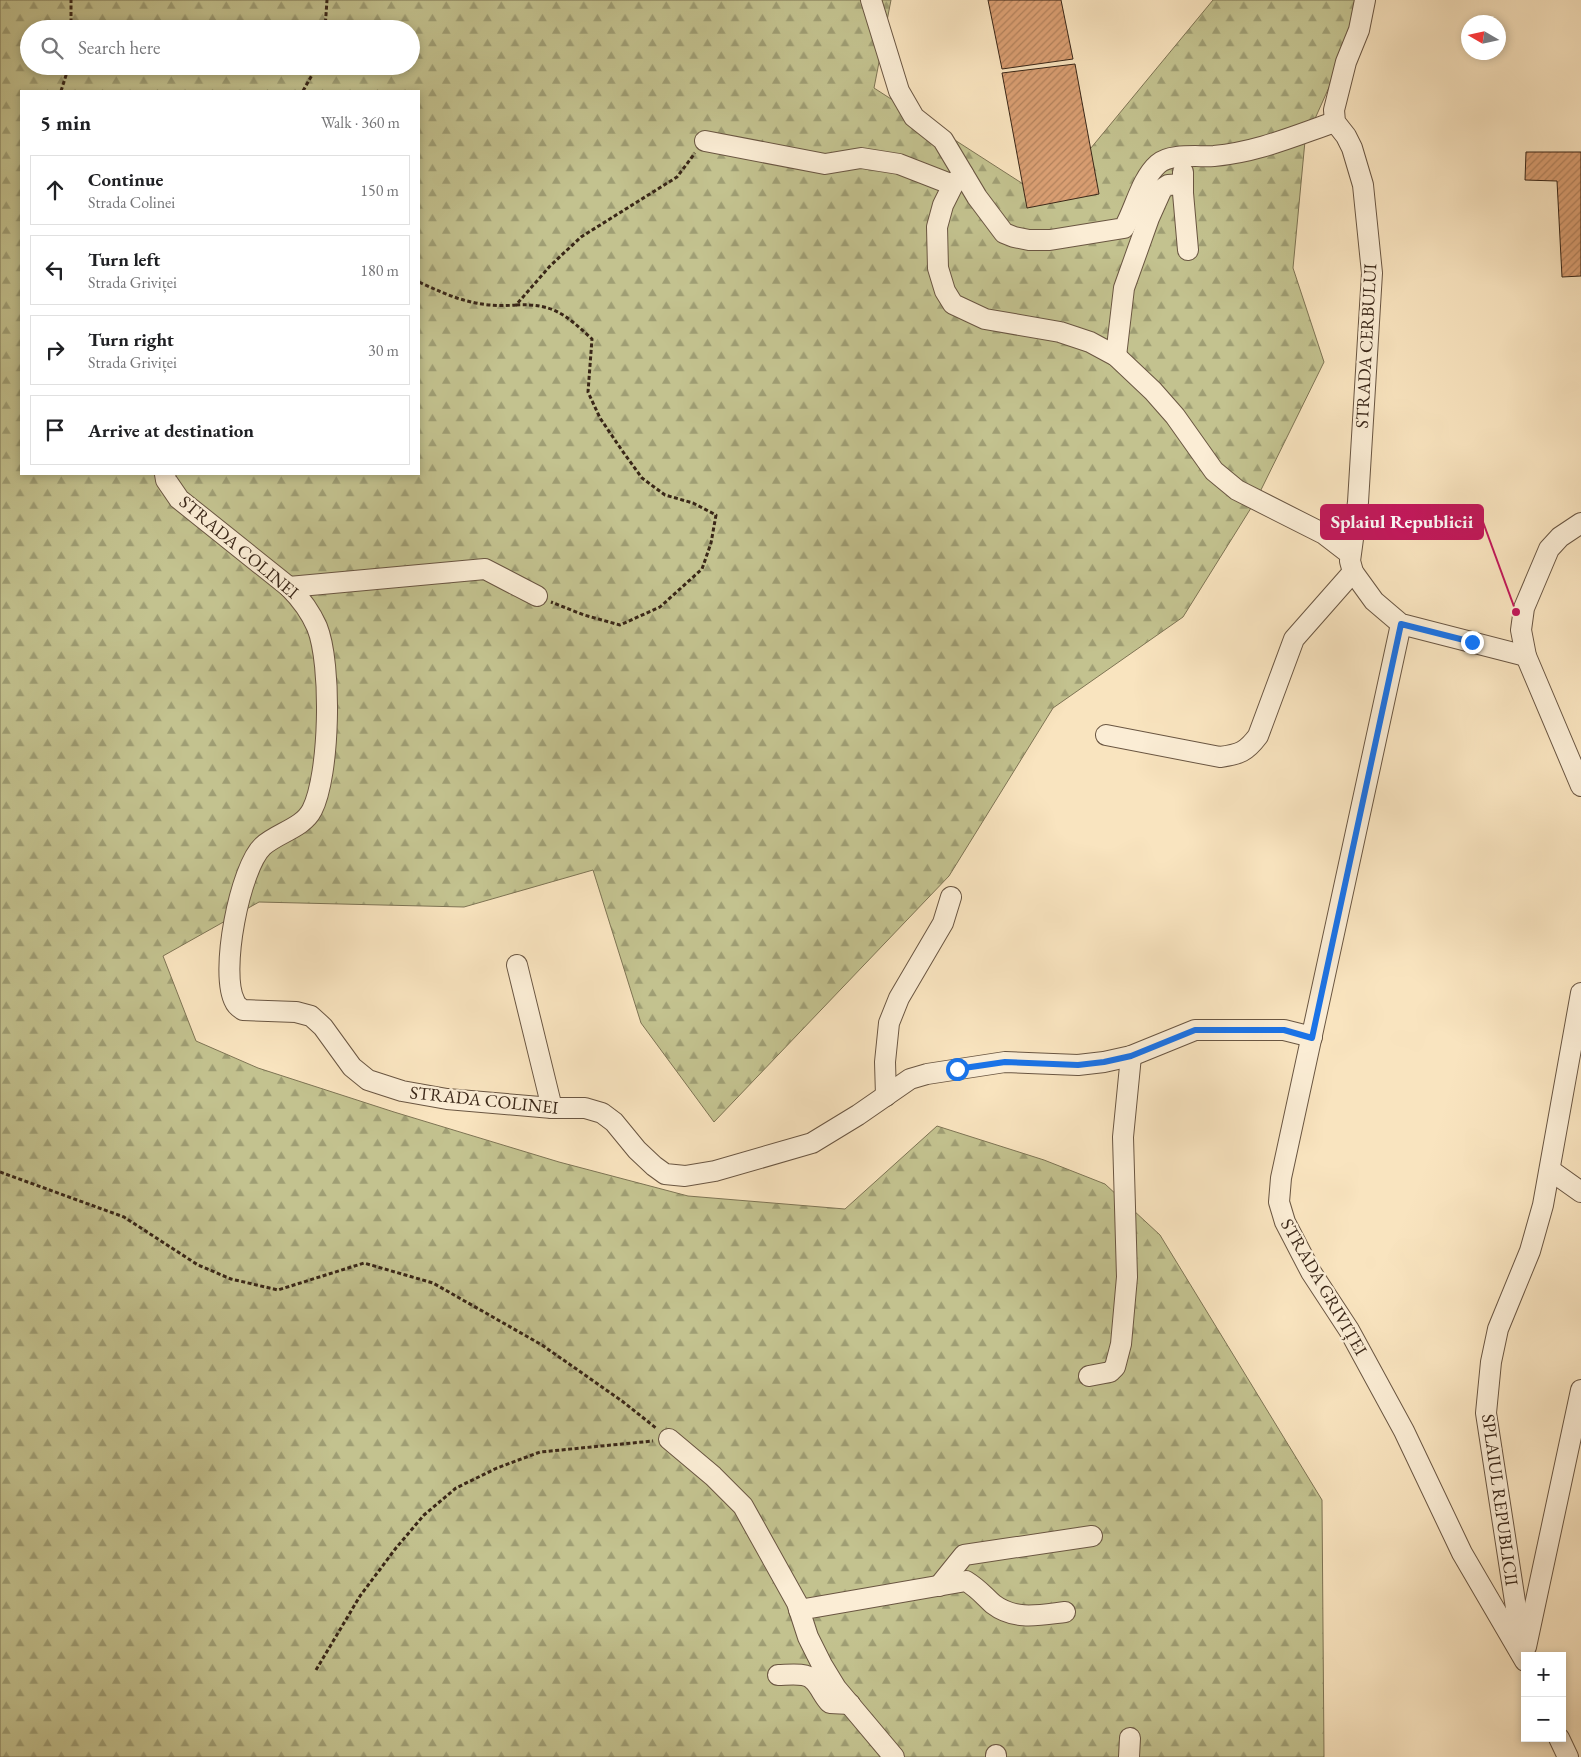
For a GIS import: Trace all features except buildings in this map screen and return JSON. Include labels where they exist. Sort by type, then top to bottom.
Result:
[{"type":"street","points":[[872,0],[899,91],[914,117],[943,140],[958,180],[1004,233],[1014,238],[1050,240],[1124,228],[1145,184],[1158,164],[1167,159],[1216,156],[1264,148],[1335,122],[1334,110],[1338,93],[1358,30],[1365,0]]},
{"type":"street","name":"STRADA CERBULUI","points":[[1335,122],[1346,136],[1352,148],[1363,184],[1368,213],[1372,273],[1358,502],[1352,562]]},
{"type":"street","points":[[705,141],[825,164],[861,158],[899,164],[958,180]]},
{"type":"street","points":[[1184,158],[1183,184],[1188,250]]},
{"type":"street","points":[[958,180],[943,204],[937,227],[938,268],[945,291],[953,304],[985,318],[1060,332],[1090,342],[1116,356],[1153,391],[1175,416],[1214,471],[1237,490],[1324,534],[1352,562],[1374,601],[1401,624],[1526,656]]},
{"type":"street","points":[[1116,356],[1124,288],[1149,218],[1162,189],[1168,185],[1183,184]]},
{"type":"street","name":"STRADA COLINEI","points":[[165,475],[166,480],[179,499],[289,587],[304,602],[318,628],[328,681],[321,789],[311,813],[294,827],[262,846],[249,870],[237,907],[230,946],[229,973],[235,1003],[243,1010],[296,1012],[311,1016],[323,1027],[352,1068],[368,1080],[402,1091],[447,1099],[552,1108],[585,1108],[602,1113],[614,1122],[637,1150],[654,1166],[665,1174],[685,1176],[715,1171],[812,1143],[910,1079],[957,1069],[1005,1062],[1078,1065],[1131,1056],[1195,1030],[1284,1030],[1312,1038]]},
{"type":"street","points":[[1581,523],[1560,537],[1549,549],[1524,608],[1521,630],[1526,656],[1581,786]]},
{"type":"street","points":[[1560,537],[1581,541]]},
{"type":"street","points":[[1106,735],[1220,757],[1235,755],[1248,749],[1258,736],[1294,639],[1352,562]]},
{"type":"street","points":[[289,587],[485,569],[537,596]]},
{"type":"street","name":"STRADA GRIVIȚEI","points":[[1401,624],[1280,1178],[1280,1211],[1311,1272],[1350,1330],[1399,1423],[1462,1553],[1521,1655]]},
{"type":"street","points":[[886,1096],[885,1062],[889,1024],[899,998],[943,923],[952,897]]},
{"type":"street","points":[[517,965],[552,1108]]},
{"type":"street","name":"SPLAIUL REPUBLICII","points":[[1523,1652],[1486,1413],[1490,1362],[1498,1329],[1530,1251],[1544,1204],[1581,993]]},
{"type":"street","points":[[1089,1376],[1110,1372],[1115,1367],[1121,1344],[1128,1247],[1124,1137],[1131,1056]]},
{"type":"street","points":[[1550,1170],[1581,1192]]},
{"type":"street","points":[[1526,1652],[1581,1390]]},
{"type":"street","points":[[669,1439],[713,1476],[743,1506],[777,1565],[799,1610],[808,1637],[822,1666],[836,1688],[894,1757]]},
{"type":"street","points":[[939,1586],[964,1555],[1092,1536]]},
{"type":"street","points":[[799,1610],[966,1581],[981,1590],[993,1604],[1019,1617],[1065,1612]]},
{"type":"street","points":[[778,1675],[804,1675],[813,1679],[830,1703],[850,1704]]},
{"type":"street","points":[[1561,1742],[1568,1757]]},
{"type":"path","points":[[71,20],[72,0]]},
{"type":"path","points":[[326,20],[327,0]]},
{"type":"path","points":[[61,90],[66,75]]},
{"type":"path","points":[[304,90],[312,75]]},
{"type":"path","points":[[516,305],[550,266],[581,237],[677,177],[705,141]]},
{"type":"path","points":[[420,282],[457,299],[493,307],[537,304],[566,316],[592,339],[588,392],[600,418],[642,478],[665,495],[693,503],[716,515],[711,543],[702,569],[660,608],[620,625],[584,616],[537,596]]},
{"type":"path","points":[[0,1172],[124,1217],[198,1265],[231,1279],[278,1290],[364,1264],[433,1283],[542,1345],[622,1401],[669,1439]]},
{"type":"path","points":[[316,1670],[360,1596],[396,1548],[424,1515],[456,1488],[498,1468],[540,1452],[669,1439]]},
{"type":"green space","points":[[0,0],[891,0],[874,88],[1048,200],[1213,0],[1368,0],[1305,141],[1293,268],[1324,362],[1256,500],[1183,617],[1053,708],[949,876],[714,1122],[641,1023],[593,870],[464,907],[259,902],[163,956],[196,1041],[258,1068],[394,1112],[559,1162],[688,1196],[845,1209],[937,1126],[1044,1160],[1105,1184],[1160,1235],[1322,1500],[1324,1757],[0,1757]]},
{"type":"place","name":"Splaiul Republicii","points":[[1516,612]]},
{"type":"route","points":[[957,1069],[1005,1062],[1078,1065],[1104,1062],[1131,1056],[1184,1032],[1195,1030],[1284,1030],[1312,1038],[1401,624],[1472,642]]}]
